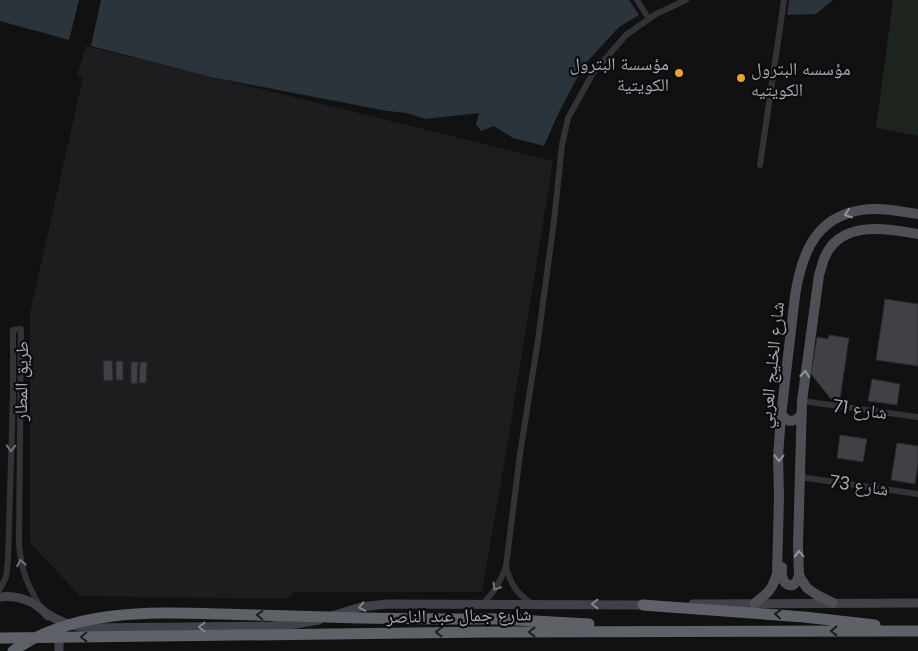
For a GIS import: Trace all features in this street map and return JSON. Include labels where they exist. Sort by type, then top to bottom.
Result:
[{"type":"highway","points":[[644,605],[804,617],[916,631]]},
{"type":"highway","points":[[12,651],[33,639],[61,627],[86,620],[122,614],[173,612],[376,619],[501,619],[676,631]]},
{"type":"highway","name":"شارع جمال عبد الناصر","points":[[0,638],[488,632],[916,631]]},
{"type":"main road","name":"شارع الخليج العربي","points":[[755,604],[768,593],[777,574],[778,457],[781,410],[794,296],[808,248],[819,232],[832,221],[860,210],[874,209],[918,214]]},
{"type":"main road","points":[[893,229],[888,228],[885,224],[885,218],[891,211],[896,211]]},
{"type":"main road","name":"شارع الخليج العربي","points":[[799,574],[798,545],[802,401],[819,275],[823,260],[834,243],[849,233],[861,229],[893,229],[918,234]]},
{"type":"main road","points":[[781,410],[784,418],[793,421],[802,412]]},
{"type":"main road","points":[[779,496],[784,516],[782,577],[784,583],[789,586],[796,583],[799,574]]},
{"type":"main road","points":[[799,574],[801,580],[816,595],[833,603]]},
{"type":"main road","name":"شارع جمال عبد الناصر","points":[[0,597],[18,598],[33,603],[61,622],[86,628],[271,626],[307,622],[369,605],[387,604],[918,603]]},
{"type":"main road","points":[[43,610],[51,619],[57,634],[59,651]]},
{"type":"street","points":[[637,0],[649,19]]},
{"type":"street","points":[[482,605],[493,594],[501,581],[506,566],[520,454],[554,221],[562,145],[568,118],[593,73],[626,35],[656,14],[686,0]]},
{"type":"street","points":[[760,165],[784,0]]},
{"type":"street","name":"طريق المطار","points":[[0,590],[6,577],[8,565],[13,330],[21,330],[19,543],[22,568],[27,584],[43,610]]},
{"type":"street","name":"شارع 71","points":[[802,401],[918,417]]},
{"type":"street","name":"شارع 73","points":[[800,477],[918,494]]},
{"type":"street","points":[[506,566],[510,582],[520,595],[532,604]]},
{"type":"shaded area","points":[[0,0],[79,0],[69,40],[0,21]]},
{"type":"shaded area","points":[[101,0],[629,0],[639,15],[619,27],[584,65],[559,112],[544,146],[513,138],[494,126],[481,131],[476,124],[479,113],[425,119],[407,113],[387,111],[211,77],[91,46]]},
{"type":"shaded area","points":[[789,0],[833,0],[816,14],[787,15]]},
{"type":"shaded area","points":[[893,0],[918,0],[918,136],[876,128]]},
{"type":"shaded area","points":[[86,46],[553,161],[482,592],[294,592],[285,599],[80,596],[30,543],[30,312],[83,78],[77,76]]},
{"type":"building","points":[[885,299],[918,304],[918,366],[876,360]]},
{"type":"building","points":[[829,335],[849,338],[840,399],[831,399],[811,374],[817,337],[828,339]]},
{"type":"building","points":[[112,360],[113,380],[104,381],[103,361]]},
{"type":"building","points":[[116,361],[123,361],[123,380],[116,380]]},
{"type":"building","points":[[131,362],[138,362],[137,384],[131,383]]},
{"type":"building","points":[[140,362],[147,362],[146,383],[139,383]]},
{"type":"building","points":[[872,379],[900,384],[897,405],[868,401]]},
{"type":"building","points":[[840,435],[867,439],[863,462],[837,458]]},
{"type":"building","points":[[897,443],[918,446],[915,484],[891,480]]},
{"type":"place","name":"مؤسسة البترول الكويتية","points":[[679,73]]},
{"type":"place","name":"مؤسسه البترول الكويتيه","points":[[741,78]]}]
